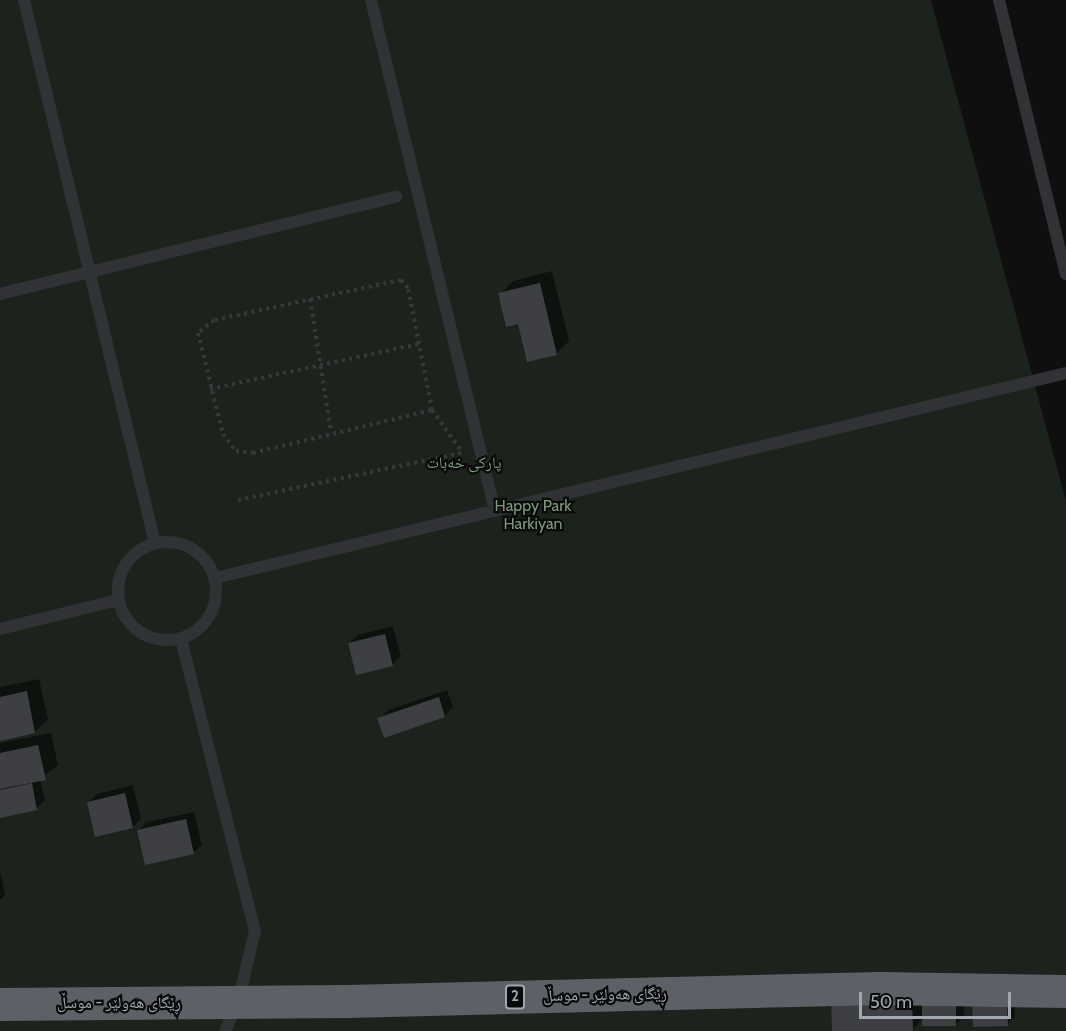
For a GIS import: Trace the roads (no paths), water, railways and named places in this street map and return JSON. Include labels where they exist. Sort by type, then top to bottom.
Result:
[{"type":"highway","name":"ڕێگای هەولێر - موسڵ","points":[[0,1004],[231,1016],[879,987],[1066,991]]},
{"type":"lane","points":[[24,0],[155,543]]},
{"type":"lane","points":[[371,0],[495,511]]},
{"type":"lane","points":[[999,0],[1066,274]]},
{"type":"lane","points":[[0,294],[396,197]]},
{"type":"lane","points":[[215,578],[1066,373]]},
{"type":"lane","points":[[174,542],[192,548],[207,561],[215,578],[217,597],[211,615],[198,630],[181,639],[160,640],[141,633],[126,619],[118,600],[118,581],[125,564],[138,551],[155,543],[174,542]]},
{"type":"lane","points":[[0,629],[118,600]]},
{"type":"lane","points":[[181,639],[255,931],[231,1016]]},
{"type":"park label","name":"پارکی خەبات","points":[[464,463]]},
{"type":"park label","name":"Happy Park Harkiyan","points":[[533,515]]}]
